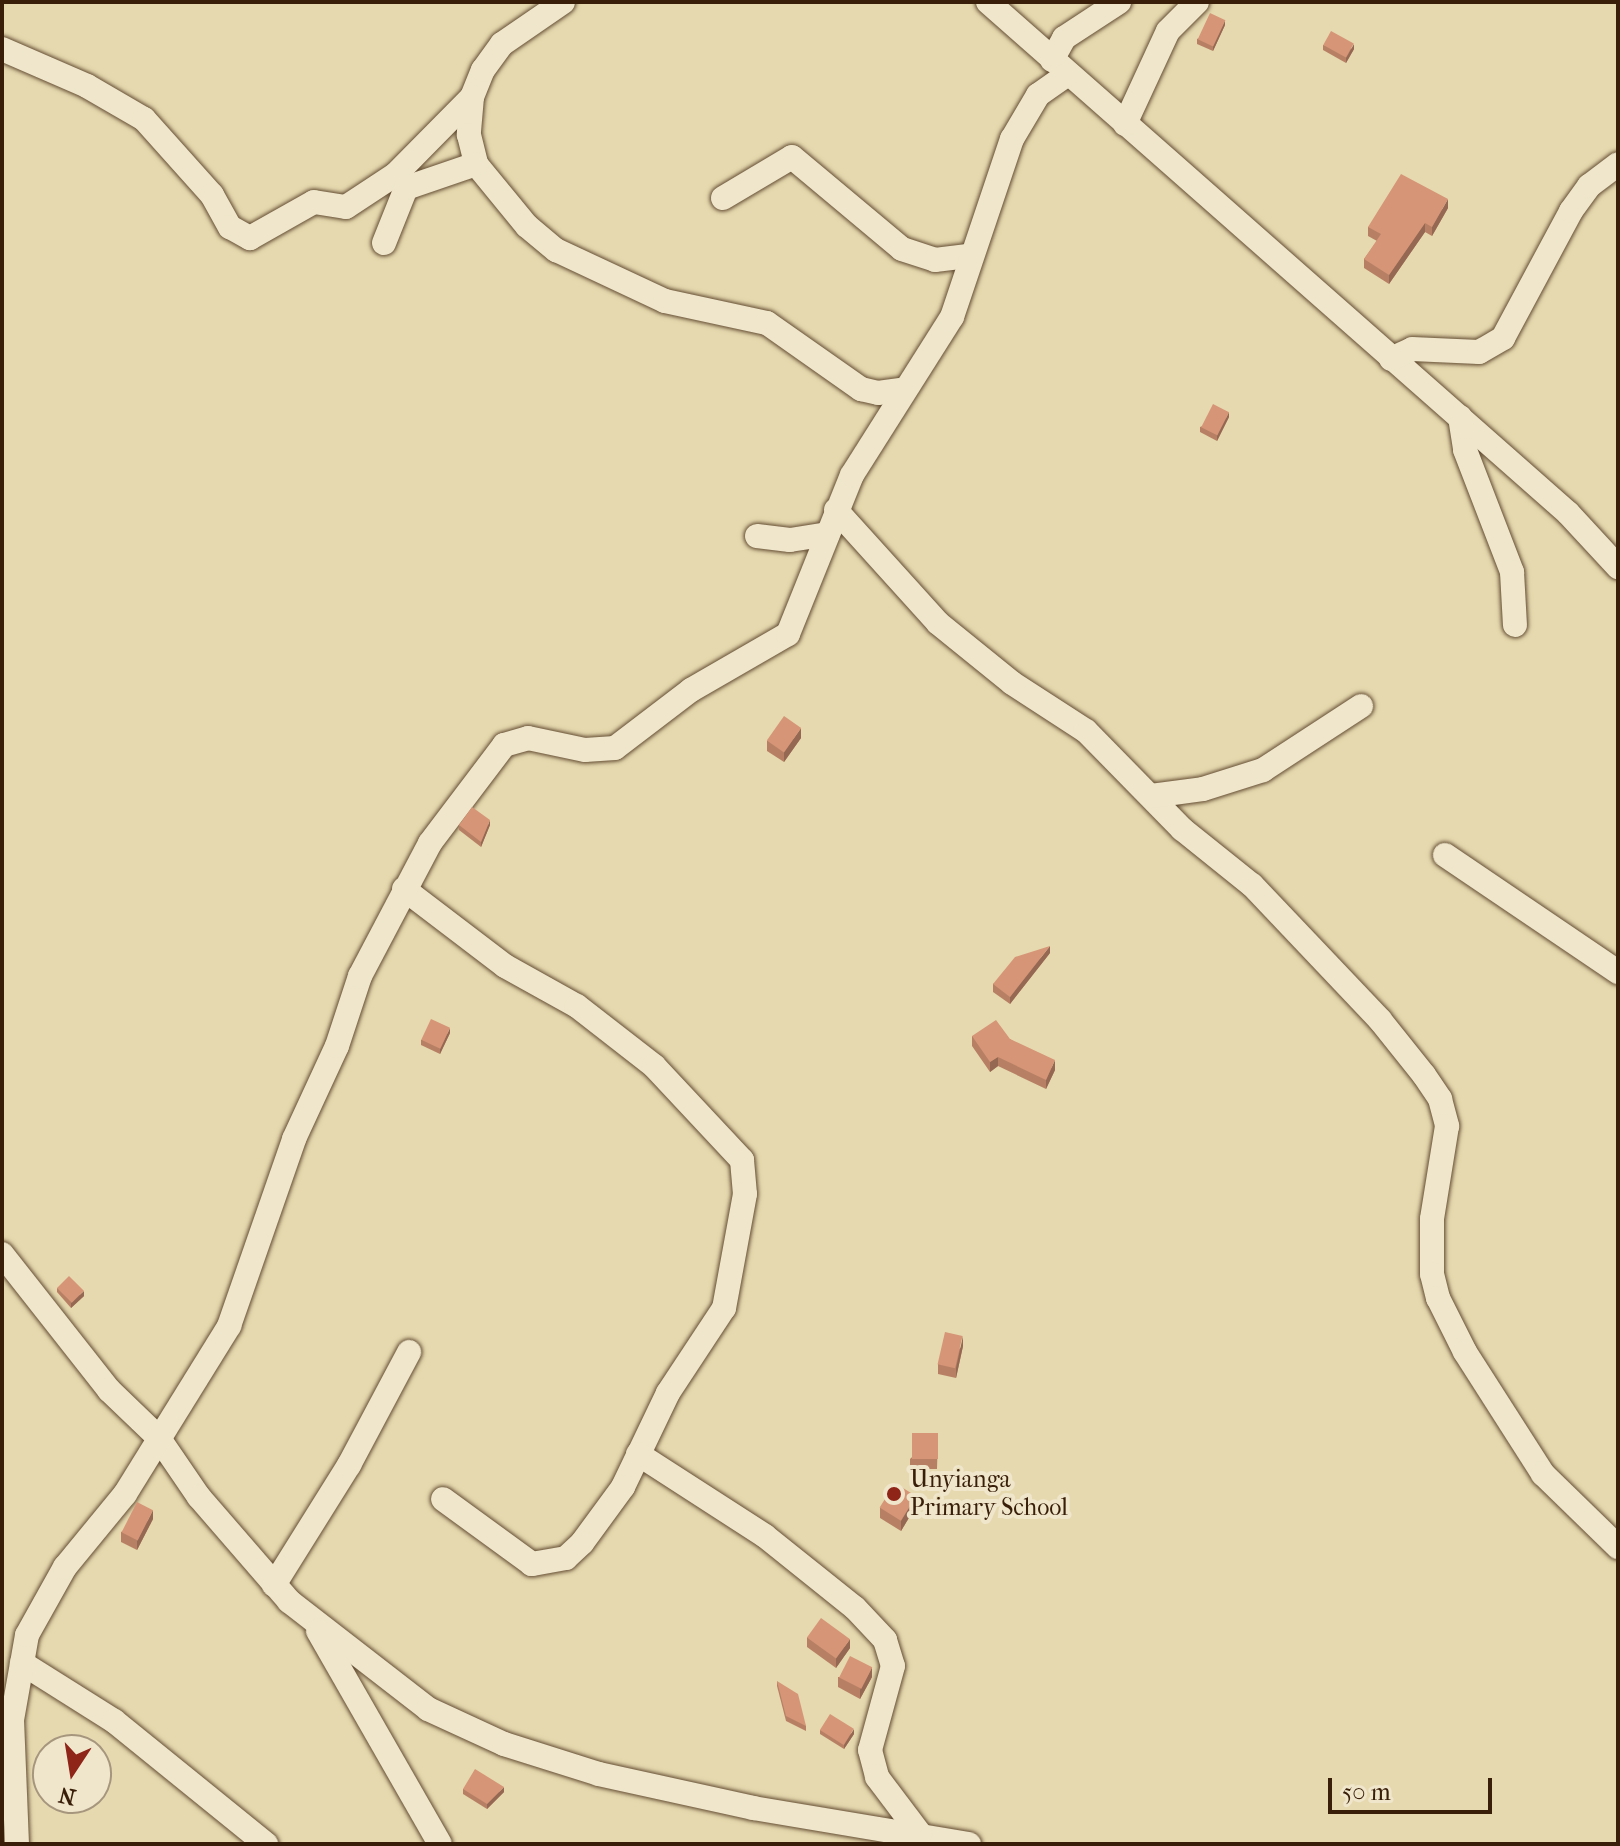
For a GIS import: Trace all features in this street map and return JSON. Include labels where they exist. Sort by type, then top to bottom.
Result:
[{"type":"street","points":[[2,49],[87,86],[144,119],[212,195],[230,227],[250,238],[314,202],[340,208],[353,202],[424,149],[472,97],[493,54],[563,2]]},
{"type":"street","points":[[988,2],[1568,513],[1617,564]]},
{"type":"street","points":[[17,1844],[12,1720],[27,1635],[47,1594],[125,1494],[229,1326],[294,1139],[337,1046],[360,976],[404,889],[452,808],[504,745],[528,738],[585,750],[615,748],[691,690],[778,643],[802,607],[836,510],[862,456],[952,317],[970,256],[1012,139],[1038,95],[1060,67],[1064,38],[1119,2]]},
{"type":"street","points":[[1125,124],[1168,31],[1197,2]]},
{"type":"street","points":[[472,97],[469,121],[476,164],[527,226],[556,250],[665,301],[767,323],[861,389],[878,393],[906,389]]},
{"type":"street","points":[[723,198],[792,157],[902,249],[935,260],[970,256]]},
{"type":"street","points":[[384,243],[406,188],[476,164]]},
{"type":"street","points":[[1391,359],[1412,349],[1479,352],[1503,338],[1571,211],[1589,186],[1618,164]]},
{"type":"street","points":[[1460,417],[1465,450],[1512,572],[1515,625]]},
{"type":"street","points":[[836,510],[938,623],[1012,683],[1086,731],[1182,829],[1252,885],[1380,1020],[1440,1099],[1447,1126],[1431,1243],[1438,1298],[1465,1352],[1543,1474],[1618,1547]]},
{"type":"street","points":[[757,536],[790,540],[828,534]]},
{"type":"street","points":[[1151,796],[1203,789],[1263,770],[1361,706]]},
{"type":"street","points":[[1445,855],[1618,972]]},
{"type":"street","points":[[404,889],[505,966],[577,1006],[619,1038],[663,1075],[742,1160],[743,1222],[731,1292],[668,1393],[623,1487],[582,1543],[549,1564],[532,1564],[443,1499]]},
{"type":"street","points":[[2,1254],[109,1390],[158,1437],[199,1497],[274,1585],[311,1621],[403,1693],[504,1744],[655,1787],[969,1844]]},
{"type":"street","points":[[274,1585],[349,1465],[409,1352]]},
{"type":"street","points":[[638,1454],[765,1536],[855,1608],[885,1640],[893,1666],[870,1750],[877,1777],[920,1834]]},
{"type":"street","points":[[311,1621],[440,1844]]},
{"type":"street","points":[[22,1663],[114,1721],[266,1844]]},
{"type":"building","points":[[1210,13],[1225,20],[1213,46],[1198,39]]},
{"type":"building","points":[[1331,31],[1354,44],[1346,58],[1323,45]]},
{"type":"building","points":[[1401,174],[1448,199],[1432,227],[1425,223],[1389,275],[1364,259],[1381,234],[1368,227]]},
{"type":"building","points":[[1213,404],[1229,412],[1217,435],[1201,427]]},
{"type":"building","points":[[784,716],[801,728],[784,753],[767,741]]},
{"type":"building","points":[[472,807],[490,820],[481,842],[459,825]]},
{"type":"building","points":[[1050,946],[1010,997],[993,984],[1015,957]]},
{"type":"building","points":[[431,1019],[450,1028],[440,1049],[421,1040]]},
{"type":"building","points":[[996,1020],[1010,1039],[1055,1060],[1046,1080],[998,1057],[990,1062],[972,1036]]},
{"type":"building","points":[[69,1276],[84,1291],[72,1303],[57,1288]]},
{"type":"building","points":[[945,1332],[963,1336],[955,1368],[938,1364]]},
{"type":"building","points":[[912,1433],[938,1433],[938,1459],[912,1459]]},
{"type":"building","points":[[895,1483],[916,1496],[901,1521],[880,1508]]},
{"type":"building","points":[[137,1502],[153,1510],[138,1540],[122,1532]]},
{"type":"building","points":[[821,1618],[850,1639],[836,1659],[807,1637]]},
{"type":"building","points":[[850,1656],[872,1667],[861,1689],[839,1677]]},
{"type":"building","points":[[777,1681],[798,1694],[806,1726],[786,1716]]},
{"type":"building","points":[[830,1714],[854,1729],[844,1745],[820,1730]]},
{"type":"building","points":[[475,1769],[504,1787],[487,1804],[463,1789]]},
{"type":"place","name":"Unyianga Primary School","points":[[894,1494]]}]
